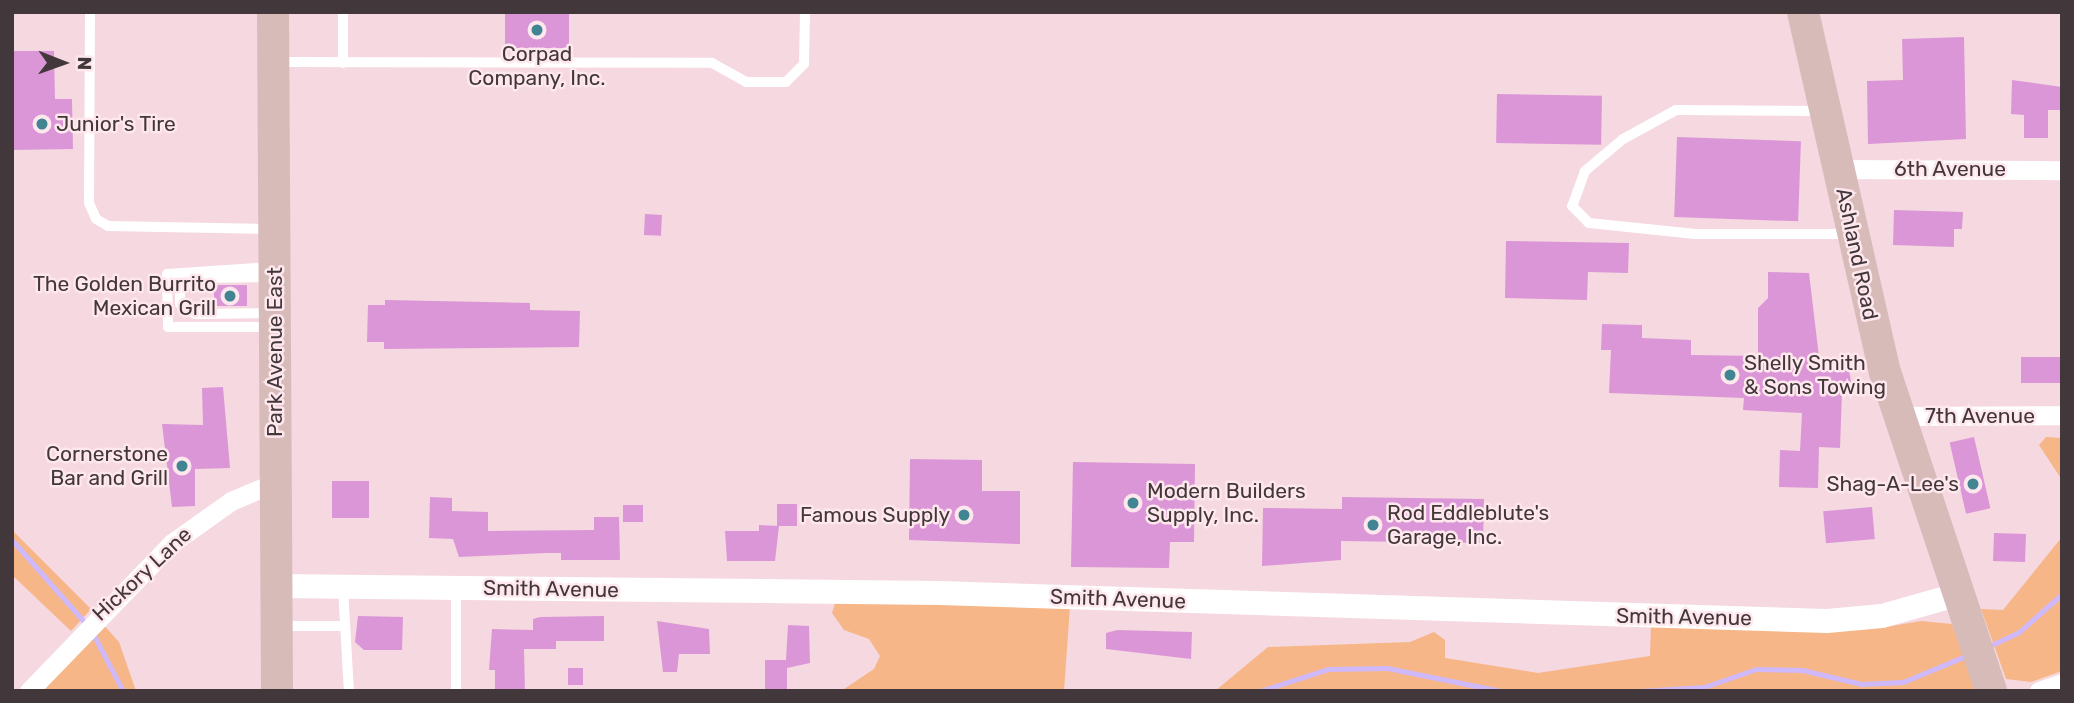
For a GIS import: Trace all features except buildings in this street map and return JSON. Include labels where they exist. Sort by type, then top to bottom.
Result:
[{"type":"main road","name":"Park Avenue East","points":[[274,12],[277,691]]},
{"type":"main road","name":"Ashland Road","points":[[1803,12],[1852,234],[1898,416],[1956,595],[1988,681]]},
{"type":"street","name":"6th Avenue","points":[[1838,169],[2062,170]]},
{"type":"street","name":"7th Avenue","points":[[1898,416],[2062,415]]},
{"type":"street","name":"Hickory Lane","points":[[29,691],[94,617],[192,527],[276,482]]},
{"type":"street","name":"Smith Avenue","points":[[276,586],[939,593],[1827,621],[1882,616],[1956,595]]},
{"type":"street","points":[[2039,691],[2062,683]]},
{"type":"lane","points":[[90,12],[89,203],[96,219],[108,226],[274,229]]},
{"type":"lane","points":[[343,12],[343,63]]},
{"type":"lane","points":[[274,62],[712,63],[746,82],[786,82],[804,64],[805,12]]},
{"type":"lane","points":[[1826,111],[1676,110],[1623,139],[1585,171],[1572,206],[1589,223],[1695,234],[1852,234]]},
{"type":"lane","points":[[275,272],[171,269],[167,325],[275,320]]},
{"type":"lane","points":[[275,272],[195,278],[180,289],[180,304],[195,314],[275,320]]},
{"type":"lane","points":[[344,587],[349,691]]},
{"type":"lane","points":[[456,588],[456,691]]},
{"type":"lane","points":[[276,625],[344,626]]},
{"type":"shaded area","points":[[2046,437],[2062,438],[2062,480],[2039,445]]},
{"type":"shaded area","points":[[12,530],[91,609],[71,631],[12,575]]},
{"type":"shaded area","points":[[2062,537],[2062,671],[2031,682],[2006,679],[1981,609],[2003,610]]},
{"type":"shaded area","points":[[835,603],[1070,606],[1064,691],[841,691],[874,669],[880,656],[869,639],[844,630],[832,613]]},
{"type":"shaded area","points":[[1921,621],[1952,624],[1977,691],[1215,691],[1268,647],[1410,642],[1434,632],[1445,640],[1445,658],[1538,673],[1650,656],[1651,624],[1880,628]]},
{"type":"shaded area","points":[[101,622],[119,642],[136,691],[40,691]]},
{"type":"waterway","points":[[12,540],[86,624]]},
{"type":"waterway","points":[[1987,647],[2019,632],[2062,594]]},
{"type":"waterway","points":[[92,632],[123,691]]},
{"type":"waterway","points":[[1639,691],[1704,687],[1756,669],[1802,670],[1861,684],[1903,682],[1968,655]]},
{"type":"waterway","points":[[1260,691],[1328,669],[1387,668],[1501,691]]},
{"type":"place","name":"Corpad Company, Inc.","points":[[537,30]]},
{"type":"place","name":"Junior's Tire","points":[[42,124]]},
{"type":"place","name":"The Golden Burrito Mexican Grill","points":[[230,296]]},
{"type":"place","name":"Shelly Smith & Sons Towing","points":[[1730,375]]},
{"type":"place","name":"Cornerstone Bar and Grill","points":[[182,466]]},
{"type":"place","name":"Shag-A-Lee's","points":[[1973,484]]},
{"type":"place","name":"Modern Builders Supply, Inc.","points":[[1133,503]]},
{"type":"place","name":"Famous Supply","points":[[964,515]]},
{"type":"place","name":"Rod Eddleblute's Garage, Inc.","points":[[1373,525]]}]
